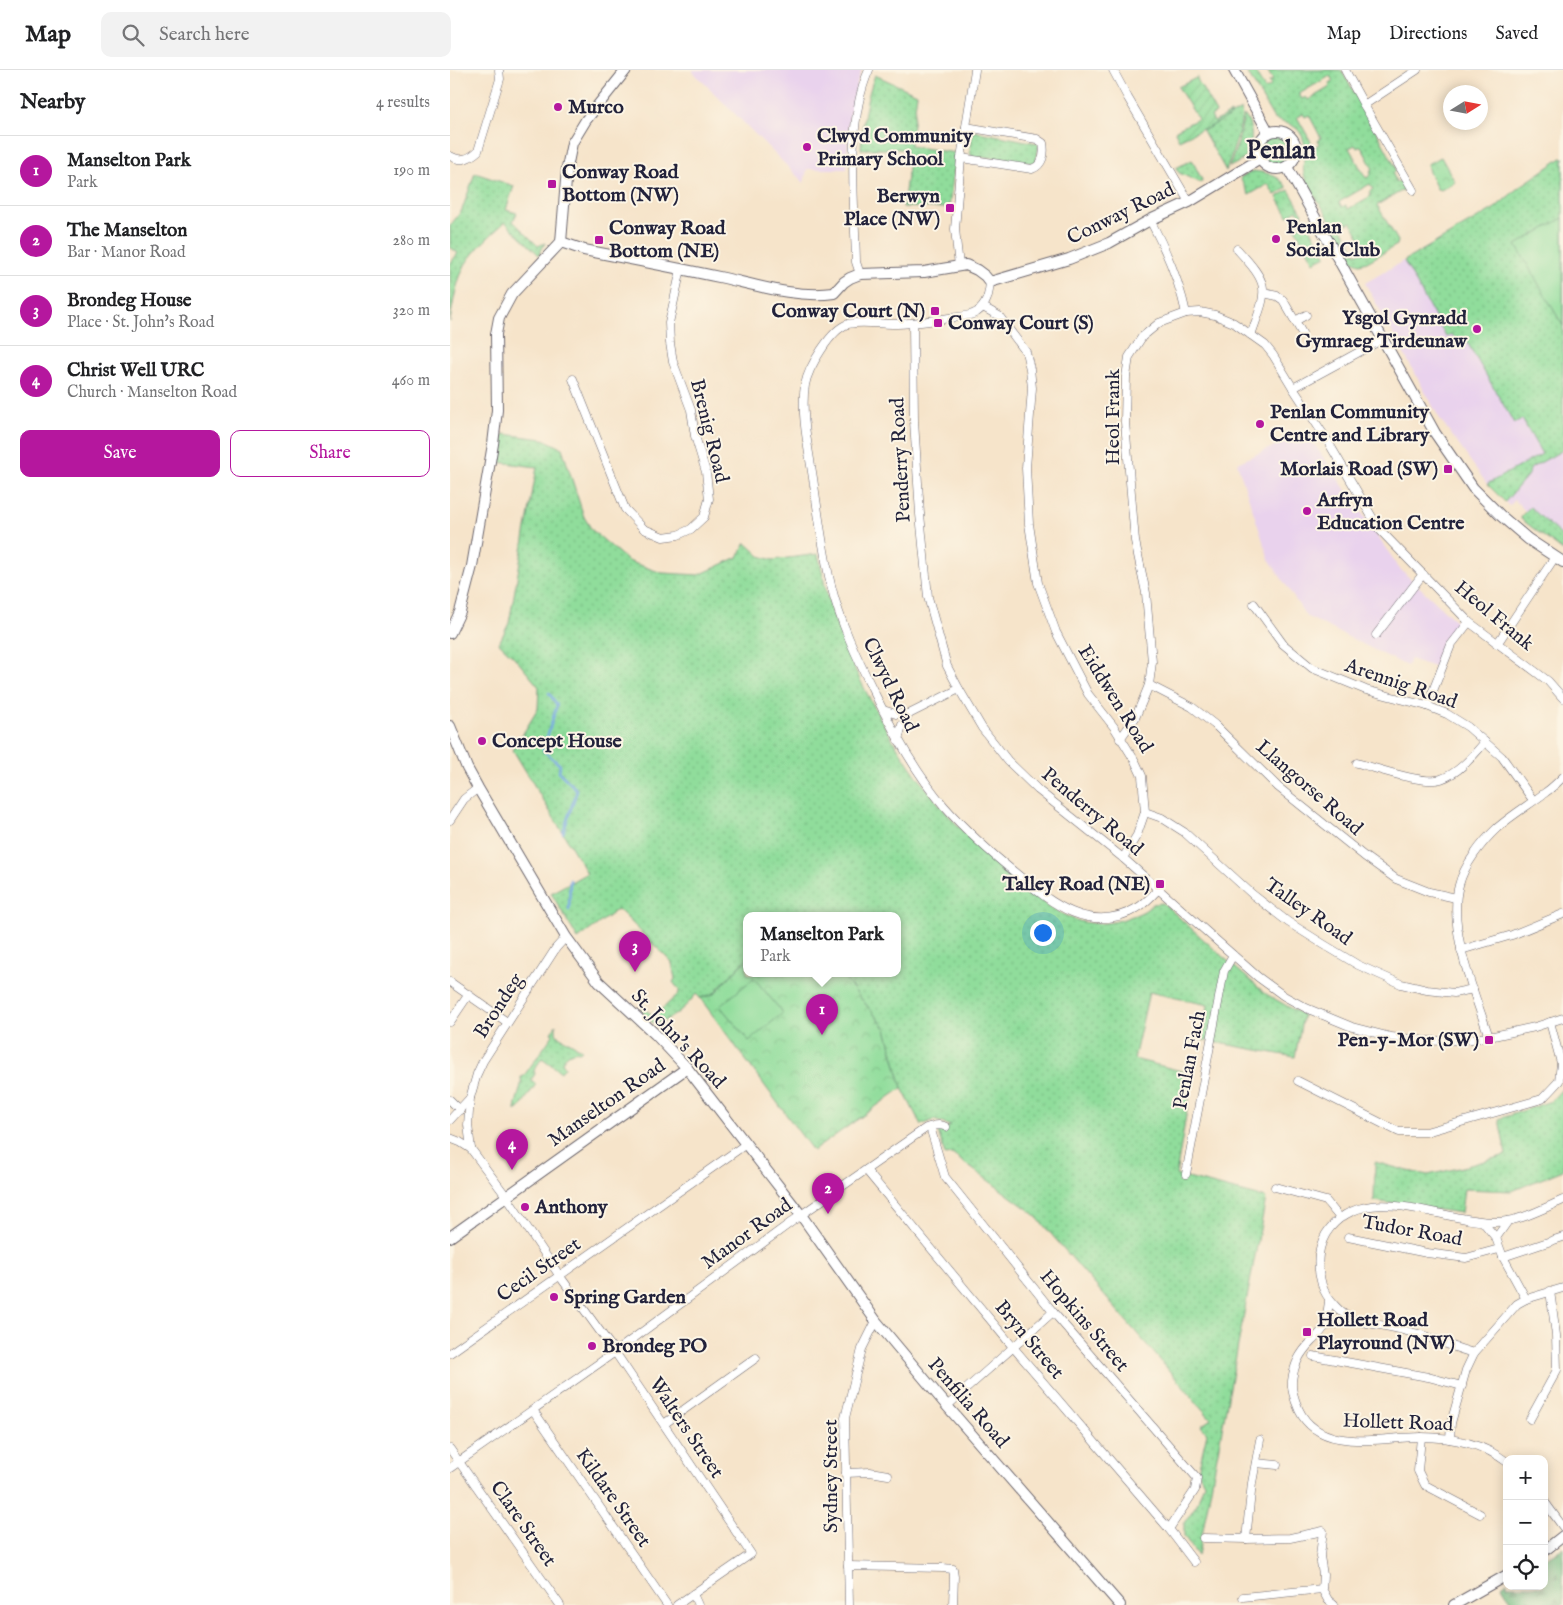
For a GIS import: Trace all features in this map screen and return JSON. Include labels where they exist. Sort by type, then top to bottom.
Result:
[{"type":"street","points":[[450,156],[460,160],[470,158],[478,151],[500,79],[499,70]]},
{"type":"street","points":[[450,632],[460,612],[472,566],[493,444],[497,410],[496,334],[499,318],[512,294],[561,242],[567,168],[572,144],[586,120],[626,70]]},
{"type":"street","points":[[860,274],[856,262],[854,133],[858,104],[870,70]]},
{"type":"street","points":[[959,266],[955,229],[961,158],[975,70]]},
{"type":"street","points":[[1113,70],[1188,202]]},
{"type":"street","points":[[1234,70],[1269,133]]},
{"type":"street","points":[[1345,70],[1413,190]]},
{"type":"street","points":[[1364,105],[1418,70]]},
{"type":"street","points":[[961,158],[1032,169],[1042,161],[1043,143],[1037,138],[966,127]]},
{"type":"street","points":[[1283,132],[1293,139],[1296,152],[1292,163],[1287,167],[1274,170],[1268,168],[1260,159],[1259,142],[1269,133],[1283,132]]},
{"type":"street","name":"Conway Road","points":[[990,282],[1069,259],[1110,243],[1150,220],[1188,202],[1260,159]]},
{"type":"street","points":[[1287,167],[1435,433],[1473,488],[1528,539],[1559,559],[1497,644]]},
{"type":"street","points":[[1150,220],[1163,244],[1174,271],[1186,313]]},
{"type":"street","points":[[561,242],[584,250],[792,292],[834,293],[850,278],[860,274],[924,272],[966,265],[973,267],[990,282],[989,293],[982,307],[975,313],[966,316],[912,323]]},
{"type":"street","points":[[1238,249],[1261,278],[1264,293],[1251,334]]},
{"type":"street","name":"Brenig Road","points":[[574,379],[625,510],[644,529],[663,537],[678,535],[691,529],[704,517],[709,499],[706,472],[695,436],[691,410],[673,362],[670,343],[669,323],[681,269]]},
{"type":"street","points":[[1264,293],[1277,296],[1283,300],[1302,333]]},
{"type":"street","name":"Eiddwen Road","points":[[982,307],[999,316],[1005,323],[1026,352],[1030,370],[1032,388],[1026,468],[1029,524],[1038,583],[1056,632],[1088,694],[1114,727],[1135,760],[1142,776],[1145,812],[1137,835],[1123,858]]},
{"type":"street","name":"Heol Frank","points":[[1120,739],[1135,718],[1148,685],[1152,662],[1146,593],[1135,537],[1125,422],[1126,377],[1129,357],[1142,337],[1159,323],[1186,313],[1200,312],[1215,315],[1234,323],[1265,345],[1327,440],[1379,529],[1469,622],[1548,681],[1563,698]]},
{"type":"street","points":[[1295,321],[1306,315]]},
{"type":"street","name":"Clwyd Road","points":[[912,323],[845,325],[832,336],[821,351],[810,369],[805,385],[804,410],[824,552],[832,588],[854,653],[898,740],[944,806],[989,851],[1044,897],[1075,915],[1094,919],[1118,917],[1138,908],[1159,889]]},
{"type":"street","name":"Penderry Road","points":[[912,323],[914,421],[928,597],[947,666],[982,728],[1008,761],[1038,790],[1123,858],[1258,977],[1284,996],[1306,1008],[1352,1027],[1391,1037],[1428,1041],[1489,1037],[1535,1027],[1563,1018]]},
{"type":"street","points":[[1293,388],[1383,339]]},
{"type":"street","points":[[1376,635],[1423,574]]},
{"type":"street","name":"Arennig Road","points":[[1254,604],[1283,644],[1312,668],[1366,690],[1427,706],[1447,714],[1468,727],[1502,757],[1533,800]]},
{"type":"street","points":[[1427,706],[1451,645],[1469,622]]},
{"type":"street","name":"Llangorse Road","points":[[1148,685],[1192,707],[1215,724],[1278,787],[1364,856],[1396,879],[1429,892],[1456,898]]},
{"type":"street","points":[[883,710],[896,714],[909,714],[959,689]]},
{"type":"street","points":[[898,740],[902,725],[909,714]]},
{"type":"street","name":"St. John's Road","points":[[450,726],[467,768],[566,937],[599,982],[655,1034],[687,1068],[801,1215]]},
{"type":"street","points":[[1357,763],[1426,781],[1439,780],[1470,760],[1486,742]]},
{"type":"street","points":[[1489,1037],[1461,950],[1457,928],[1456,898],[1459,883],[1476,851],[1496,829],[1533,800],[1547,792],[1563,777]]},
{"type":"street","points":[[450,820],[464,799],[478,788]]},
{"type":"street","name":"Talley Road","points":[[1145,812],[1162,818],[1184,832],[1252,894],[1274,911],[1358,965],[1386,979],[1427,990],[1454,993],[1473,989]]},
{"type":"street","points":[[1461,950],[1512,935],[1563,914]]},
{"type":"street","name":"Brondeg","points":[[450,1120],[470,1098],[483,1061],[556,948],[566,937]]},
{"type":"street","name":"Penlan Fach","points":[[1186,1174],[1224,971],[1233,955]]},
{"type":"street","points":[[450,982],[507,1022]]},
{"type":"street","points":[[450,1022],[469,994]]},
{"type":"street","points":[[1298,1081],[1399,1132],[1426,1132],[1542,1099],[1559,1081],[1561,1063],[1550,1022]]},
{"type":"street","name":"Manselton Road","points":[[450,1237],[687,1068]]},
{"type":"street","points":[[470,1098],[468,1126],[471,1149]]},
{"type":"street","points":[[450,1100],[460,1110]]},
{"type":"street","points":[[930,1127],[943,1125],[946,1127]]},
{"type":"street","name":"Manor Road","points":[[450,1468],[615,1352],[801,1215],[930,1127]]},
{"type":"street","name":"Hopkins Street","points":[[930,1127],[945,1177],[1053,1312],[1197,1478],[1195,1490],[1169,1529]]},
{"type":"street","name":"Walters Street","points":[[450,1138],[471,1149],[506,1196],[559,1275],[615,1352],[751,1554],[693,1594]]},
{"type":"street","name":"Cecil Street","points":[[450,1353],[746,1144]]},
{"type":"street","name":"Bryn Street","points":[[866,1170],[1169,1529],[1194,1562]]},
{"type":"street","points":[[1275,1187],[1326,1201],[1340,1218]]},
{"type":"street","points":[[1353,1320],[1329,1301],[1323,1288],[1318,1268],[1320,1249],[1325,1235],[1340,1218],[1350,1212],[1378,1205],[1408,1208],[1483,1222],[1508,1221],[1526,1216],[1563,1200]]},
{"type":"street","name":"Penfilia Road","points":[[801,1215],[876,1321],[947,1406],[1120,1605]]},
{"type":"street","points":[[1496,1238],[1508,1221]]},
{"type":"street","points":[[1483,1222],[1496,1238],[1499,1249],[1526,1299]]},
{"type":"street","name":"Tudor Road","points":[[1348,1237],[1466,1258],[1499,1249]]},
{"type":"street","points":[[1503,1257],[1563,1237]]},
{"type":"street","points":[[1450,1440],[1451,1423],[1466,1370],[1474,1353],[1512,1309],[1526,1299],[1563,1288]]},
{"type":"street","points":[[1530,1419],[1557,1370],[1556,1335],[1550,1291]]},
{"type":"street","name":"Hollett Road","points":[[1329,1301],[1324,1327],[1300,1355],[1295,1364],[1292,1383],[1296,1402],[1303,1418],[1317,1431],[1340,1439],[1364,1440],[1421,1437],[1450,1440],[1475,1444],[1503,1459]]},
{"type":"street","points":[[947,1406],[1053,1312]]},
{"type":"street","points":[[1324,1327],[1353,1320],[1416,1333],[1457,1349],[1474,1353]]},
{"type":"street","name":"Sydney Street","points":[[849,1605],[845,1418],[862,1349],[876,1321]]},
{"type":"street","points":[[1324,1358],[1326,1349]]},
{"type":"street","name":"Hollett Road","points":[[1313,1356],[1428,1377],[1462,1386]]},
{"type":"street","points":[[664,1424],[756,1358]]},
{"type":"street","name":"Kildare Street","points":[[533,1410],[667,1605]]},
{"type":"street","points":[[1421,1437],[1418,1470],[1425,1486],[1480,1514]]},
{"type":"street","points":[[1246,1539],[1260,1440]]},
{"type":"street","name":"Clare Street","points":[[450,1449],[560,1605]]},
{"type":"street","points":[[1256,1463],[1277,1465]]},
{"type":"street","points":[[846,1473],[870,1472],[888,1475]]},
{"type":"street","points":[[1548,1506],[1563,1526]]},
{"type":"street","points":[[1203,1538],[1290,1538],[1323,1531],[1320,1556],[1323,1575],[1322,1589],[1328,1600],[1334,1605]]},
{"type":"street","points":[[1548,1548],[1563,1536]]},
{"type":"street","points":[[848,1566],[953,1569],[953,1605]]},
{"type":"street","points":[[1454,1605],[1503,1577]]},
{"type":"street","points":[[1243,1597],[1322,1589]]},
{"type":"street","points":[[677,1605],[693,1594],[698,1605]]},
{"type":"shaded area","name":"Clwyd Community Primary School","points":[[693,70],[862,70],[848,124],[847,169],[807,169],[804,183]]},
{"type":"shaded area","name":"Ysgol Gynradd Gymraeg Tirdeunaw","points":[[1563,157],[1563,551],[1521,519],[1526,512],[1515,500],[1509,506],[1487,484],[1440,419],[1365,283],[1495,208],[1518,188]]},
{"type":"shaded area","name":"Arfryn Education Centre","points":[[1306,432],[1400,569],[1458,623],[1442,642],[1434,667],[1410,659],[1407,666],[1306,616],[1269,559],[1237,463]]},
{"type":"green space","points":[[1246,70],[1254,70],[1265,89],[1271,86],[1269,82],[1273,80],[1267,70],[1341,70],[1395,166],[1396,170],[1393,174],[1396,182],[1403,181],[1407,188],[1377,205],[1398,241],[1397,245],[1367,262],[1360,264],[1349,260],[1330,220],[1305,178],[1303,168],[1305,146],[1300,132],[1290,124],[1274,119]],"holes":[[[1330,76],[1333,81],[1329,83],[1330,87],[1308,100],[1306,97],[1302,99],[1299,94]],[[1303,114],[1305,117],[1309,115],[1321,138],[1318,140],[1319,144],[1314,147],[1297,117]],[[1355,145],[1357,148],[1361,146],[1373,169],[1370,171],[1371,175],[1366,178],[1349,148]],[[1370,184],[1373,189],[1369,192],[1371,196],[1348,209],[1346,205],[1342,207],[1339,202]],[[1345,221],[1347,224],[1351,222],[1364,245],[1360,247],[1362,251],[1356,254],[1340,224]]]},
{"type":"green space","points":[[875,75],[917,94],[910,146],[956,153],[949,208],[903,207],[909,160],[905,150],[861,149],[865,111]]},
{"type":"green space","points":[[1198,77],[1197,79],[1216,113],[1211,116],[1214,122],[1231,113],[1231,115],[1206,129],[1202,129],[1179,140],[1175,132],[1176,130],[1198,119],[1178,87]]},
{"type":"green space","points":[[1241,110],[1239,131],[1226,171],[1202,129],[1206,129]]},
{"type":"green space","points":[[1244,115],[1250,125],[1251,143],[1243,159],[1229,167],[1238,143]]},
{"type":"green space","points":[[973,131],[1037,143],[1039,145],[1036,162],[987,157],[975,158],[971,156],[970,152]]},
{"type":"green space","points":[[1277,135],[1287,140],[1292,150],[1287,160],[1277,165],[1267,160],[1262,150],[1267,140]]},
{"type":"green space","points":[[1441,157],[1455,182],[1441,190],[1437,189],[1427,164]]},
{"type":"green space","name":"Ysgol Gynradd Gymraeg Tirdeunaw","points":[[1563,157],[1563,450],[1531,468],[1527,476],[1505,502],[1487,484],[1542,454],[1522,419],[1514,423],[1467,342],[1460,343],[1451,334],[1446,337],[1404,261],[1495,208],[1518,188]]},
{"type":"green space","points":[[1192,160],[1202,180],[1201,183],[1179,173],[1176,168]]},
{"type":"green space","points":[[1253,171],[1273,175],[1281,180],[1287,188],[1275,195],[1268,184],[1249,195],[1240,178]]},
{"type":"green space","points":[[475,173],[514,186],[506,210],[517,213],[513,221],[538,246],[545,243],[539,255],[505,222],[478,248],[465,265],[457,286],[450,322],[450,264],[458,253],[450,247],[450,226],[462,210]]},
{"type":"green space","points":[[1289,190],[1303,214],[1300,216],[1297,210],[1292,213],[1294,217],[1288,216],[1277,197]]},
{"type":"green space","points":[[1304,217],[1326,256],[1314,262],[1295,228],[1298,224],[1299,227],[1304,225],[1301,219]]},
{"type":"green space","points":[[1563,218],[1563,326],[1516,245]]},
{"type":"green space","points":[[503,434],[543,439],[562,448],[584,517],[592,530],[628,561],[662,573],[699,575],[738,557],[746,543],[760,556],[773,560],[818,554],[828,598],[839,633],[879,716],[902,754],[931,794],[981,849],[1040,899],[1062,914],[1079,921],[1115,922],[1141,912],[1153,904],[1163,903],[1266,994],[1303,1015],[1295,1057],[1202,1040],[1208,1005],[1149,992],[1134,1059],[1193,1074],[1176,1175],[1266,1198],[1198,1556],[1184,1536],[1184,1523],[1197,1504],[1204,1483],[1198,1471],[1207,1433],[1201,1426],[1211,1419],[1033,1213],[952,1154],[945,1155],[938,1131],[951,1126],[934,1120],[921,1125],[902,1088],[886,1029],[843,977],[901,977],[901,912],[743,912],[743,962],[713,994],[700,998],[696,994],[683,1008],[671,1017],[653,1023],[641,1011],[642,1006],[654,1017],[679,993],[673,982],[675,979],[672,963],[618,909],[578,939],[551,893],[587,873],[513,750],[538,709],[539,687],[514,657],[499,643],[509,623],[537,467],[498,462]]},
{"type":"green space","points":[[1530,507],[1563,537],[1563,551],[1521,519],[1522,515]]},
{"type":"green space","points":[[743,962],[743,977],[843,977],[886,1029],[902,1088],[813,1151],[700,998],[714,994]]},
{"type":"green space","points":[[754,978],[783,1013],[749,1041],[720,1006]]},
{"type":"green space","points":[[556,1025],[557,1035],[582,1050],[580,1052],[572,1052],[565,1057],[562,1062],[565,1067],[561,1072],[542,1058],[534,1070],[535,1074],[531,1080],[536,1084],[519,1109],[515,1111],[521,1077],[523,1077],[553,1035],[551,1033]]},
{"type":"green space","points":[[1563,1088],[1563,1170],[1512,1191],[1464,1189],[1461,1213],[1374,1201],[1375,1162],[1428,1175],[1506,1155],[1499,1119],[1551,1101]]},
{"type":"green space","points":[[1563,1548],[1563,1605],[1514,1605],[1505,1590],[1548,1590],[1548,1557]]},
{"type":"waterway","points":[[549,693],[557,705],[543,750],[560,765],[559,772],[577,790],[563,833]]},
{"type":"waterway","points":[[569,910],[570,880]]},
{"type":"place","name":"Murco","points":[[558,107]]},
{"type":"place","name":"Clwyd Community Primary School","points":[[807,147]]},
{"type":"place","name":"Conway Road Bottom (NW)","points":[[552,184]]},
{"type":"place","name":"Berwyn Place (NW)","points":[[950,208]]},
{"type":"place","name":"Penlan Social Club","points":[[1276,239]]},
{"type":"place","name":"Conway Road Bottom (NE)","points":[[599,240]]},
{"type":"place","name":"Conway Court (N)","points":[[935,311]]},
{"type":"place","name":"Conway Court (S)","points":[[938,323]]},
{"type":"place","name":"Ysgol Gynradd Gymraeg Tirdeunaw","points":[[1477,329]]},
{"type":"place","name":"Penlan Community Centre and Library","points":[[1260,424]]},
{"type":"place","name":"Morlais Road (SW)","points":[[1448,469]]},
{"type":"place","name":"Arfryn Education Centre","points":[[1307,511]]},
{"type":"place","name":"Concept House","points":[[482,741]]},
{"type":"place","name":"Talley Road (NE)","points":[[1160,884]]},
{"type":"place","name":"Brondeg House","points":[[635,972]]},
{"type":"place","name":"Manselton Park","points":[[822,1035]]},
{"type":"place","name":"Pen-y-Mor (SW)","points":[[1489,1040]]},
{"type":"place","name":"Christ Well URC","points":[[512,1170]]},
{"type":"place","name":"Anthony","points":[[525,1207]]},
{"type":"place","name":"The Manselton","points":[[828,1214]]},
{"type":"place","name":"Spring Garden","points":[[554,1297]]},
{"type":"place","name":"Hollett Road Playround (NW)","points":[[1307,1332]]},
{"type":"place","name":"Brondeg PO","points":[[592,1346]]},
{"type":"district","name":"Penlan","points":[[1281,151]]}]
